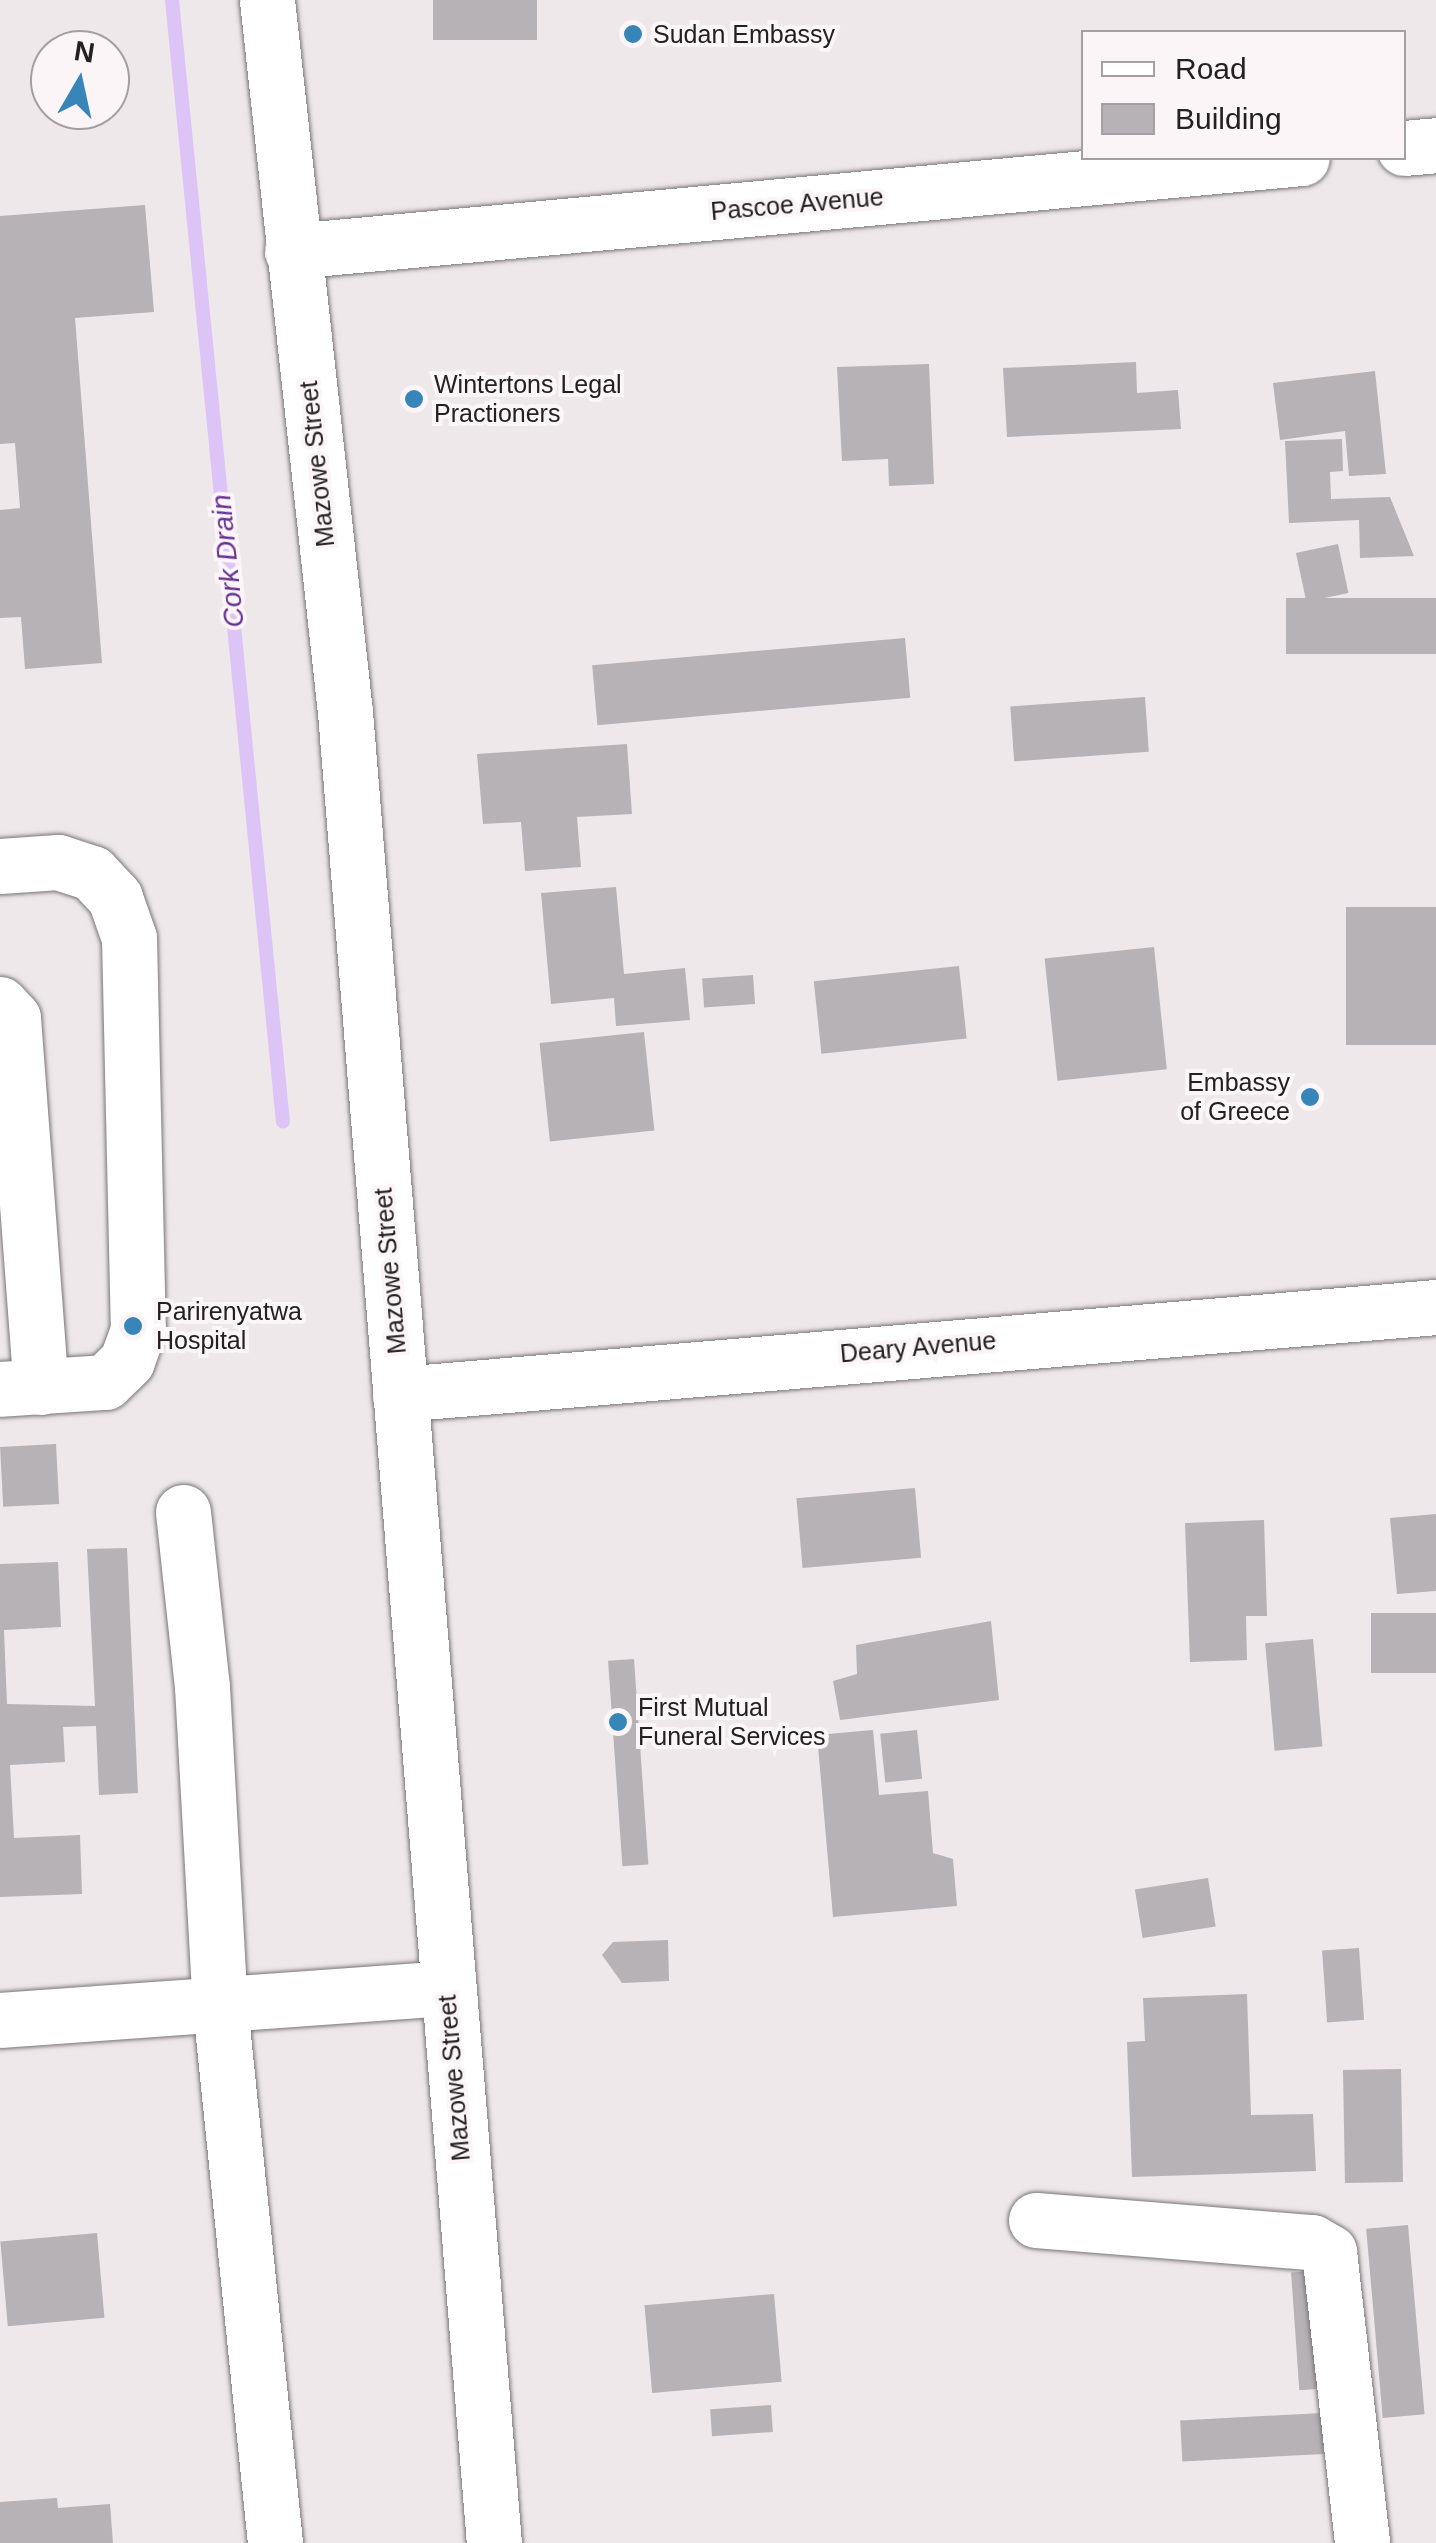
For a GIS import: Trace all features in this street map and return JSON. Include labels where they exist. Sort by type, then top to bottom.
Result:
[{"type":"street","name":"Mazowe Street","points":[[267,0],[345,712],[494,2543]]},
{"type":"street","points":[[1406,148],[1436,145]]},
{"type":"street","name":"Pascoe Avenue","points":[[292,252],[1281,160]]},
{"type":"street","points":[[0,866],[58,862],[92,873],[114,898],[129,938],[138,1330],[127,1361],[105,1382],[20,1388],[13,1018],[0,1004]]},
{"type":"street","name":"Deary Avenue","points":[[400,1394],[1436,1307]]},
{"type":"street","points":[[184,1512],[202,1688],[220,2007],[275,2543]]},
{"type":"street","points":[[0,2020],[446,1988]]},
{"type":"street","points":[[1036,2220],[1312,2242],[1330,2252],[1362,2543]]},
{"type":"building","points":[[433,0],[537,0],[537,40],[433,40]]},
{"type":"building","points":[[145,205],[154,312],[75,318],[102,663],[25,669],[21,617],[0,618],[0,510],[20,508],[15,443],[0,444],[0,216]]},
{"type":"building","points":[[1136,362],[1137,393],[1178,390],[1181,429],[1007,437],[1003,368]]},
{"type":"building","points":[[929,364],[934,484],[889,486],[888,459],[842,461],[837,367]]},
{"type":"building","points":[[1375,371],[1386,474],[1349,476],[1345,431],[1280,440],[1273,383]]},
{"type":"building","points":[[1342,439],[1343,471],[1330,472],[1331,499],[1390,497],[1414,556],[1360,558],[1359,520],[1289,523],[1285,441]]},
{"type":"building","points":[[1338,544],[1348,593],[1306,602],[1296,553]]},
{"type":"building","points":[[1286,598],[1436,598],[1436,654],[1286,654]]},
{"type":"building","points":[[905,638],[910,698],[597,725],[592,665]]},
{"type":"building","points":[[1145,697],[1149,752],[1014,761],[1010,706]]},
{"type":"building","points":[[627,744],[632,814],[577,817],[581,867],[525,871],[521,822],[483,824],[477,754]]},
{"type":"building","points":[[616,887],[624,974],[685,968],[690,1020],[616,1026],[614,998],[551,1004],[541,893]]},
{"type":"building","points":[[1346,907],[1436,907],[1436,1045],[1346,1045]]},
{"type":"building","points":[[1154,947],[1167,1069],[1057,1081],[1045,958]]},
{"type":"building","points":[[959,966],[967,1039],[821,1054],[814,981]]},
{"type":"building","points":[[753,975],[755,1004],[704,1007],[702,979]]},
{"type":"building","points":[[644,1032],[654,1130],[550,1141],[540,1043]]},
{"type":"building","points":[[56,1444],[59,1504],[3,1507],[0,1447]]},
{"type":"building","points":[[915,1488],[921,1558],[803,1568],[796,1498]]},
{"type":"building","points":[[1436,1514],[1436,1591],[1397,1594],[1390,1518]]},
{"type":"building","points":[[1264,1520],[1267,1616],[1246,1616],[1247,1660],[1190,1662],[1185,1523]]},
{"type":"building","points":[[127,1548],[138,1793],[99,1795],[96,1726],[63,1727],[65,1762],[10,1765],[14,1838],[80,1835],[82,1894],[0,1897],[0,1564],[58,1562],[61,1627],[4,1630],[7,1704],[95,1706],[87,1549]]},
{"type":"building","points":[[1371,1613],[1436,1613],[1436,1673],[1371,1673]]},
{"type":"building","points":[[991,1621],[999,1700],[840,1720],[833,1681],[857,1674],[856,1645]]},
{"type":"building","points":[[1313,1639],[1322,1747],[1275,1751],[1265,1643]]},
{"type":"building","points":[[634,1659],[648,1864],[622,1866],[608,1661]]},
{"type":"building","points":[[873,1730],[879,1795],[928,1791],[933,1853],[953,1859],[957,1906],[833,1917],[817,1735]]},
{"type":"building","points":[[917,1730],[922,1779],[885,1783],[880,1734]]},
{"type":"building","points":[[1208,1878],[1216,1926],[1143,1938],[1135,1890]]},
{"type":"building","points":[[668,1940],[669,1981],[622,1983],[602,1955],[613,1942]]},
{"type":"building","points":[[1359,1948],[1364,2020],[1327,2022],[1322,1951]]},
{"type":"building","points":[[1247,1994],[1251,2115],[1313,2114],[1316,2171],[1132,2177],[1127,2042],[1145,2041],[1143,1998]]},
{"type":"building","points":[[1401,2069],[1403,2182],[1345,2183],[1343,2070]]},
{"type":"building","points":[[1408,2225],[1425,2414],[1383,2418],[1366,2229]]},
{"type":"building","points":[[97,2233],[104,2318],[8,2326],[0,2241]]},
{"type":"building","points":[[1326,2270],[1334,2388],[1299,2390],[1291,2272]]},
{"type":"building","points":[[774,2294],[782,2382],[652,2393],[644,2305]]},
{"type":"building","points":[[771,2405],[773,2432],[712,2436],[710,2409]]},
{"type":"building","points":[[1322,2413],[1324,2454],[1182,2461],[1180,2420]]},
{"type":"building","points":[[57,2498],[58,2508],[110,2504],[113,2543],[0,2543],[0,2502]]},
{"type":"waterway","name":"Cork Drain","points":[[172,0],[283,1122]]},
{"type":"place","name":"Sudan Embassy","points":[[633,34]]},
{"type":"place","name":"Wintertons Legal Practioners","points":[[414,399]]},
{"type":"place","name":"Embassy of Greece","points":[[1310,1097]]},
{"type":"place","name":"Parirenyatwa Hospital","points":[[133,1326]]},
{"type":"place","name":"First Mutual Funeral Services","points":[[618,1722]]}]
